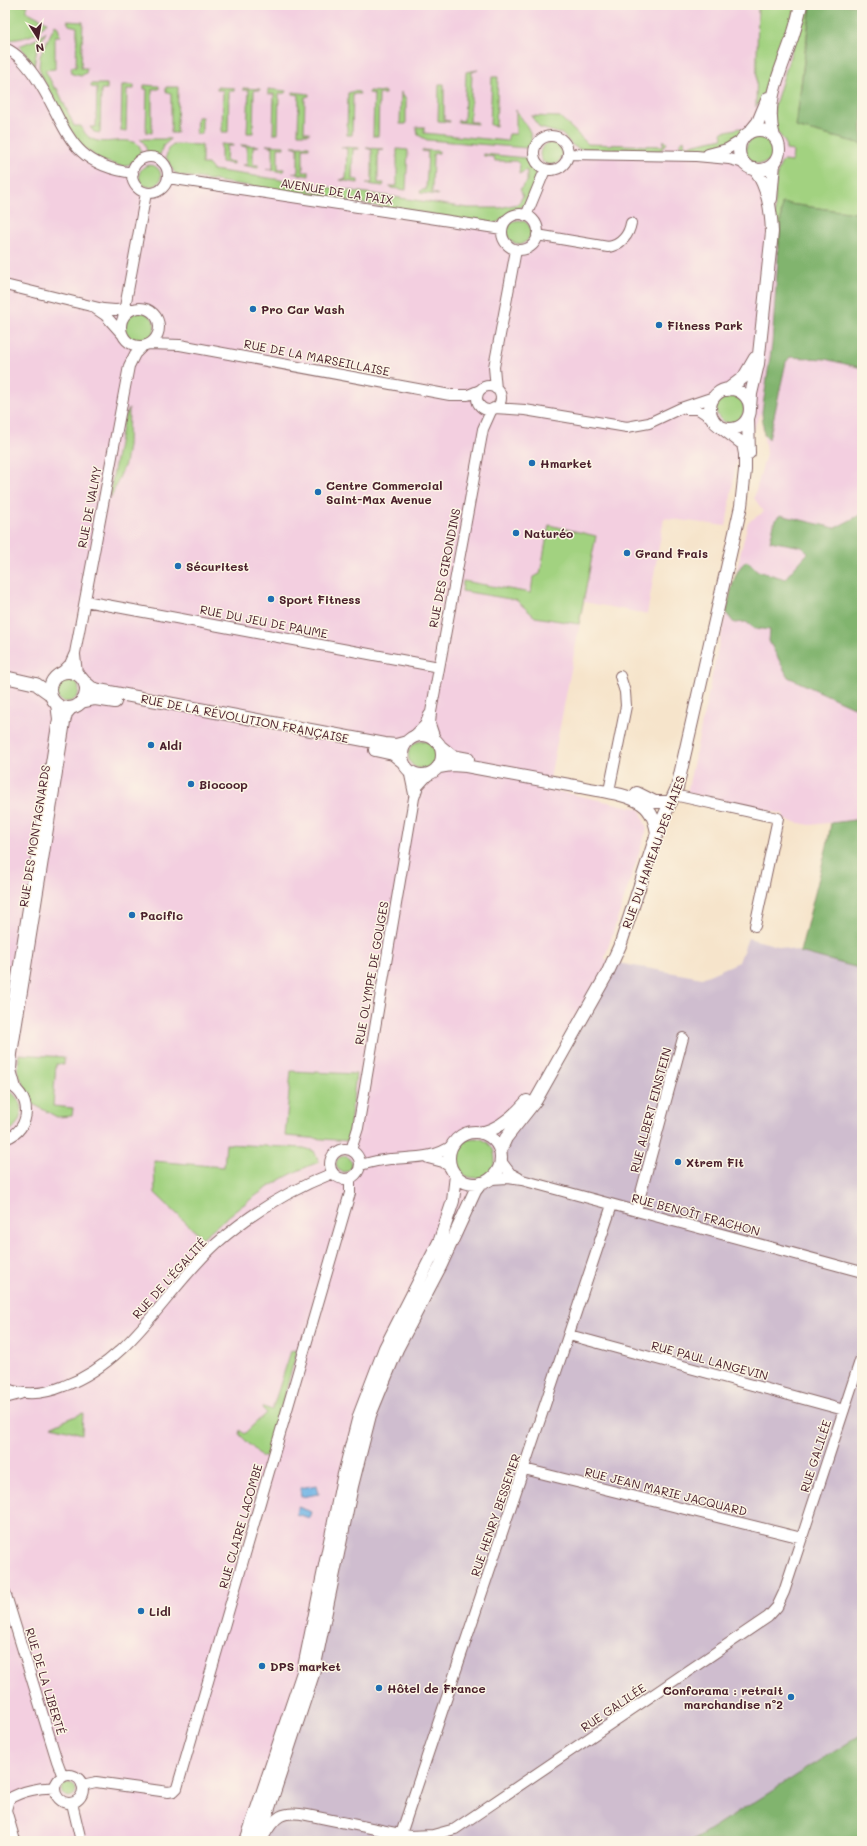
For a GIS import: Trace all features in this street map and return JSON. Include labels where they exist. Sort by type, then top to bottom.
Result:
[{"type":"street","points":[[744,163],[740,153],[746,137],[758,122],[774,88],[792,40],[801,5]]},
{"type":"street","points":[[5,48],[19,57],[32,72],[54,107],[69,138],[79,150],[88,158],[104,167],[133,173]]},
{"type":"street","points":[[568,154],[696,156],[734,160],[755,169],[765,169],[774,163],[778,157],[779,149],[774,137],[770,120],[774,88]]},
{"type":"street","points":[[696,156],[721,151],[758,130],[764,131],[774,137]]},
{"type":"street","points":[[550,136],[559,138],[566,144],[568,154],[567,161],[561,168],[552,171],[545,170],[538,165],[534,155],[535,147],[542,138],[550,136]]},
{"type":"street","points":[[145,158],[152,158],[159,160],[164,164],[167,170],[168,178],[165,185],[160,190],[154,193],[146,193],[136,186],[133,180],[133,173],[139,161],[145,158]]},
{"type":"street","points":[[727,390],[746,374],[754,362],[760,344],[770,254],[770,210],[774,163]]},
{"type":"street","points":[[755,169],[765,187],[770,210]]},
{"type":"street","points":[[526,216],[545,170]]},
{"type":"street","name":"AVENUE DE LA PAIX","points":[[168,178],[502,229]]},
{"type":"street","points":[[124,337],[120,327],[127,312],[130,281],[146,193]]},
{"type":"street","points":[[518,215],[526,216],[535,223],[537,235],[535,241],[530,247],[522,250],[516,250],[504,242],[502,229],[510,217],[518,215]]},
{"type":"street","points":[[537,235],[608,247],[619,243],[624,238],[631,223]]},
{"type":"street","points":[[516,250],[494,368],[490,378],[477,399],[481,406],[487,409],[525,410],[627,427],[649,423],[681,408],[714,397],[720,392],[727,390],[737,391],[743,394],[748,400],[749,413],[743,424],[737,428],[722,428],[704,412],[695,409],[682,410],[669,414]]},
{"type":"street","points":[[92,307],[105,315],[124,337],[135,346],[146,345],[157,336],[159,325],[154,314],[144,308],[134,298],[130,281]]},
{"type":"street","points":[[5,285],[92,307],[127,312],[144,308]]},
{"type":"street","name":"RUE DE LA MARSEILLAISE","points":[[159,325],[169,339],[180,345]]},
{"type":"street","name":"RUE DE VALMY","points":[[124,337],[129,366]]},
{"type":"street","name":"RUE DU HAMEAU DES HAIES","points":[[501,1156],[506,1138],[532,1106],[605,978],[616,954],[657,833],[680,780],[737,525],[745,470],[750,448],[750,398],[758,364],[760,344]]},
{"type":"street","name":"RUE DE VALMY","points":[[58,674],[70,664],[75,653],[129,366],[134,354],[146,345]]},
{"type":"street","name":"RUE DE LA MARSEILLAISE","points":[[146,345],[180,345],[450,395],[481,406]]},
{"type":"street","points":[[493,409],[499,404],[494,368]]},
{"type":"street","points":[[482,389],[490,386],[509,404],[525,410]]},
{"type":"street","name":"RUE DE LA MARSEILLAISE","points":[[450,395],[468,395],[482,389]]},
{"type":"street","points":[[712,418],[710,406],[714,397]]},
{"type":"street","name":"RUE DES GIRONDINS","points":[[438,743],[430,724],[431,712],[483,429],[481,406]]},
{"type":"street","name":"RUE DES GIRONDINS","points":[[483,429],[493,409]]},
{"type":"street","name":"RUE DU HAMEAU DES HAIES","points":[[722,428],[743,444],[745,454],[745,470]]},
{"type":"street","name":"RUE DU JEU DE PAUME","points":[[85,601],[439,667]]},
{"type":"street","name":"RUE DE VALMY","points":[[75,653],[81,678]]},
{"type":"street","points":[[5,677],[25,680],[42,680],[58,674],[71,672],[81,678],[86,692],[77,705],[64,708],[40,686],[25,680]]},
{"type":"street","points":[[53,699],[50,685],[58,674]]},
{"type":"street","points":[[607,789],[626,706],[625,692],[620,676]]},
{"type":"street","name":"RUE DE LA RÉVOLUTION FRANÇAISE","points":[[81,678],[92,688],[99,690],[385,744],[396,745],[410,740]]},
{"type":"street","name":"RUE DES MONTAGNARDS","points":[[5,1053],[58,720],[53,699]]},
{"type":"street","name":"RUE DE LA RÉVOLUTION FRANÇAISE","points":[[77,705],[98,699],[124,703],[384,752],[396,756],[406,766]]},
{"type":"street","name":"RUE DES MONTAGNARDS","points":[[5,1140],[19,1131],[26,1117],[25,1101],[16,1088],[11,1070],[12,1054],[65,722],[67,714],[77,705]]},
{"type":"street","name":"RUE DES GIRONDINS","points":[[410,740],[427,722],[431,712]]},
{"type":"street","points":[[657,833],[653,817],[642,804],[607,789],[456,757],[446,753],[438,743],[425,735],[410,740],[402,753],[406,766],[419,775],[428,775],[439,767],[460,765],[607,789],[634,792],[655,802],[663,803],[673,799],[778,818],[756,926]]},
{"type":"street","points":[[438,743],[443,756],[439,767]]},
{"type":"street","name":"RUE OLYMPE DE GOUGES","points":[[406,766],[413,784],[414,798]]},
{"type":"street","name":"RUE OLYMPE DE GOUGES","points":[[351,1150],[358,1128],[414,798],[418,786],[428,775]]},
{"type":"street","name":"RUE ALBERT EINSTEIN","points":[[636,1211],[683,1038]]},
{"type":"street","name":"RUE DU HAMEAU DES HAIES","points":[[481,1133],[496,1128],[514,1115],[548,1077]]},
{"type":"street","points":[[5,1083],[16,1088]]},
{"type":"street","points":[[258,1841],[314,1674],[352,1486],[372,1411],[397,1349],[440,1267],[475,1191],[497,1172],[501,1156],[494,1140],[481,1133],[466,1134],[458,1139],[453,1145],[438,1154],[424,1157],[389,1159],[360,1164]]},
{"type":"street","points":[[246,1841],[303,1672],[341,1485],[359,1416],[385,1348],[440,1240],[453,1202],[454,1171],[450,1156],[453,1145]]},
{"type":"street","points":[[342,1149],[351,1150],[358,1157],[360,1164],[356,1174],[350,1178],[340,1178],[333,1173],[330,1164],[332,1155],[342,1149]]},
{"type":"street","name":"RUE BENOÎT FRACHON","points":[[501,1156],[510,1173],[522,1180]]},
{"type":"street","points":[[424,1157],[439,1160],[466,1182],[486,1181]]},
{"type":"street","name":"RUE DE L'ÉGALITÉ","points":[[5,1388],[24,1393],[42,1393],[80,1379],[102,1366],[130,1341],[194,1266],[229,1233],[275,1201],[304,1185],[333,1173]]},
{"type":"street","name":"RUE CLAIRE LACOMBE","points":[[82,1785],[96,1782],[168,1792],[174,1791],[177,1788],[350,1193],[350,1178]]},
{"type":"street","name":"RUE BENOÎT FRACHON","points":[[486,1181],[504,1178],[522,1180],[862,1272]]},
{"type":"street","name":"RUE HENRY BESSEMER","points":[[401,1834],[612,1205]]},
{"type":"street","name":"RUE PAUL LANGEVIN","points":[[569,1335],[844,1410]]},
{"type":"street","name":"RUE GALILÉE","points":[[261,1841],[274,1820],[279,1816],[292,1813],[415,1836],[432,1835],[450,1831],[464,1824],[772,1614],[780,1602],[862,1355]]},
{"type":"street","name":"RUE DE L'ÉGALITÉ","points":[[5,1398],[24,1393]]},
{"type":"street","name":"RUE JEAN MARIE JACQUARD","points":[[524,1469],[802,1538]]},
{"type":"street","name":"RUE DE LA LIBERTÉ","points":[[5,1592],[57,1761],[63,1776]]},
{"type":"street","points":[[63,1776],[74,1776],[79,1779],[82,1785],[83,1791],[81,1797],[72,1803],[66,1803],[60,1800],[56,1795],[55,1788],[58,1780],[63,1776]]},
{"type":"street","points":[[15,1841],[6,1810],[10,1799],[17,1795],[41,1788],[55,1788]]},
{"type":"street","points":[[72,1803],[81,1841]]},
{"type":"shaded area","points":[[5,5],[789,5],[796,127],[788,204],[862,355],[862,819],[810,825],[784,820],[783,814],[687,793],[718,648],[748,522],[764,512],[754,498],[766,454],[761,413],[736,465],[726,526],[664,518],[647,614],[584,602],[548,789],[640,809],[647,829],[605,957],[605,959],[612,962],[497,1172],[487,1181],[481,1183],[258,1841],[5,1841]]},
{"type":"shaded area","points":[[748,938],[862,969],[862,1734],[693,1841],[258,1841],[370,1415],[483,1183],[497,1172],[500,1166],[501,1156],[612,962],[702,978],[739,962]]},
{"type":"green space","points":[[7,5],[28,5],[26,11],[47,22],[34,34],[18,39],[5,40],[5,9]]},
{"type":"green space","points":[[758,5],[796,5],[770,83],[756,107]]},
{"type":"green space","points":[[811,5],[862,5],[862,144],[796,127]]},
{"type":"green space","points":[[805,8],[810,9],[796,127],[862,144],[862,214],[782,203],[778,254],[775,219],[776,180],[783,161],[792,162],[793,151],[786,150],[785,142],[775,129],[774,108]]},
{"type":"green space","points":[[67,21],[83,22],[81,68],[87,68],[86,73],[81,76],[72,74],[71,67],[76,67],[77,27],[69,25]]},
{"type":"green space","points":[[55,25],[58,27],[60,36],[55,36],[55,69],[45,70],[55,89],[57,88],[74,126],[81,126],[86,135],[93,139],[108,142],[132,142],[139,145],[141,150],[140,153],[129,165],[123,167],[100,160],[82,146],[68,126],[42,77],[39,67],[40,56]]},
{"type":"green space","points":[[46,32],[37,49],[34,67],[25,52],[19,46],[37,39]]},
{"type":"green space","points":[[478,70],[472,72],[470,122],[477,122],[477,124],[458,122],[458,120],[464,121],[466,72]]},
{"type":"green space","points":[[492,77],[498,77],[496,126],[490,125]]},
{"type":"green space","points":[[91,84],[107,84],[107,89],[101,89],[100,133],[94,132],[90,127],[96,127],[97,88],[91,87]]},
{"type":"green space","points":[[439,84],[444,84],[444,120],[450,122],[438,121]]},
{"type":"green space","points":[[122,85],[134,85],[134,89],[127,89],[126,132],[121,131]]},
{"type":"green space","points":[[144,85],[159,86],[159,89],[152,89],[152,133],[146,132],[147,89],[144,89]]},
{"type":"green space","points":[[166,87],[178,87],[177,133],[171,133],[171,93],[166,92]]},
{"type":"green space","points":[[217,87],[234,88],[234,91],[229,91],[228,132],[222,132],[223,90],[217,90]]},
{"type":"green space","points":[[243,88],[260,89],[254,90],[253,133],[247,133],[249,90],[243,90]]},
{"type":"green space","points":[[268,89],[286,91],[285,93],[279,94],[278,134],[273,134],[274,94],[268,94]]},
{"type":"green space","points":[[354,91],[359,92],[360,94],[353,94],[352,135],[347,135],[348,93]]},
{"type":"green space","points":[[369,91],[385,92],[385,94],[379,94],[378,136],[373,136],[374,94],[369,93]]},
{"type":"green space","points":[[293,92],[309,94],[309,96],[305,97],[304,132],[309,132],[309,134],[298,134],[299,95],[293,94]]},
{"type":"green space","points":[[401,92],[406,100],[406,124],[400,124]]},
{"type":"green space","points":[[516,110],[529,129],[531,135],[531,144],[527,148],[427,140],[418,135],[416,127],[424,127],[424,133],[507,141],[509,134],[516,134]]},
{"type":"green space","points":[[531,116],[560,117],[588,144],[663,146],[664,140],[667,143],[661,151],[579,149],[572,145],[562,134],[540,128]]},
{"type":"green space","points":[[197,117],[202,117],[202,134],[196,134]]},
{"type":"green space","points":[[740,128],[744,130],[731,141],[709,150],[684,151],[680,143],[684,140],[685,146],[723,138],[722,132]]},
{"type":"green space","points":[[760,136],[766,137],[770,140],[773,144],[773,156],[770,160],[766,163],[760,164],[754,163],[750,160],[747,156],[746,150],[747,144],[750,140],[754,137]]},
{"type":"green space","points":[[140,139],[170,140],[163,146],[160,155],[148,154],[144,143]]},
{"type":"green space","points":[[551,143],[559,146],[562,154],[559,162],[551,165],[543,162],[540,154],[543,146]]},
{"type":"green space","points":[[175,144],[202,145],[202,164],[208,164],[213,170],[310,184],[309,191],[325,193],[326,187],[468,208],[499,208],[518,204],[523,196],[520,189],[527,182],[527,170],[519,174],[520,165],[516,161],[495,161],[494,157],[484,156],[483,154],[526,158],[535,169],[536,181],[524,206],[510,212],[500,221],[493,224],[178,175],[174,172],[166,157],[168,149]]},
{"type":"green space","points":[[221,144],[233,145],[227,146],[226,161],[233,162],[233,164],[221,162]]},
{"type":"green space","points":[[241,145],[259,146],[253,147],[253,165],[258,165],[258,168],[242,165],[247,165],[247,147]]},
{"type":"green space","points":[[266,145],[284,146],[284,148],[278,148],[278,169],[284,169],[283,172],[266,169],[273,169],[273,147]]},
{"type":"green space","points":[[292,146],[309,146],[309,148],[303,148],[303,172],[309,172],[309,176],[292,173],[298,172],[298,148]]},
{"type":"green space","points":[[341,147],[359,148],[353,149],[352,179],[358,180],[358,183],[340,180],[346,179],[347,149]]},
{"type":"green space","points":[[366,148],[384,149],[378,150],[378,183],[384,183],[383,186],[366,184],[372,183],[372,150]]},
{"type":"green space","points":[[397,149],[408,150],[406,190],[391,188],[390,186],[397,186]]},
{"type":"green space","points":[[422,150],[439,151],[439,153],[433,154],[432,193],[438,195],[420,193],[421,190],[426,190],[428,152]]},
{"type":"green space","points":[[150,165],[158,168],[161,176],[158,184],[150,187],[142,184],[139,176],[142,168]]},
{"type":"green space","points":[[782,203],[862,214],[862,368],[825,359],[790,357],[786,362],[769,439],[764,435],[762,412],[772,344]]},
{"type":"green space","points":[[519,220],[527,224],[531,232],[527,240],[519,244],[511,240],[507,232],[511,224]]},
{"type":"green space","points":[[140,312],[146,313],[154,321],[154,333],[146,341],[140,342],[134,341],[126,333],[125,327],[126,321],[134,313]]},
{"type":"green space","points":[[730,395],[740,399],[744,409],[740,419],[730,423],[720,419],[716,409],[720,399]]},
{"type":"green space","points":[[129,408],[128,446],[125,464],[111,497],[110,493],[123,421]]},
{"type":"green space","points":[[862,514],[862,709],[851,706],[788,677],[769,641],[770,630],[754,628],[746,622],[734,623],[726,613],[735,577],[738,570],[747,561],[758,571],[786,579],[808,553],[802,547],[770,541],[775,520],[780,515],[835,528]]},
{"type":"green space","points":[[549,525],[596,536],[579,624],[535,617],[516,600],[462,591],[463,581],[531,593],[533,577],[540,574]]},
{"type":"green space","points":[[62,678],[72,678],[79,685],[79,695],[72,702],[62,702],[55,695],[55,685]]},
{"type":"green space","points":[[422,741],[432,745],[436,755],[432,765],[422,769],[412,765],[408,755],[412,745]]},
{"type":"green space","points":[[862,819],[862,969],[800,952],[827,846],[831,823]]},
{"type":"green space","points":[[19,1054],[64,1057],[64,1065],[56,1064],[53,1106],[73,1108],[72,1116],[57,1117],[33,1104],[18,1073]]},
{"type":"green space","points":[[291,1071],[356,1074],[348,1141],[285,1136]]},
{"type":"green space","points":[[5,1088],[17,1098],[21,1111],[17,1124],[5,1134]]},
{"type":"green space","points":[[479,1138],[486,1141],[492,1147],[495,1158],[494,1166],[486,1175],[479,1178],[471,1178],[464,1175],[456,1166],[455,1154],[458,1147],[467,1139]]},
{"type":"green space","points":[[226,1144],[304,1148],[314,1151],[319,1162],[287,1176],[272,1185],[243,1205],[202,1238],[155,1193],[154,1161],[224,1167]]},
{"type":"green space","points":[[344,1156],[351,1161],[352,1164],[347,1171],[344,1172],[337,1167],[336,1164],[341,1157]]},
{"type":"green space","points":[[291,1351],[297,1351],[267,1457],[262,1457],[239,1434],[240,1430],[244,1434],[266,1413],[262,1409],[263,1407],[272,1410]]},
{"type":"green space","points":[[83,1413],[82,1434],[52,1426]]},
{"type":"green space","points":[[862,1734],[862,1841],[693,1841]]},
{"type":"green space","points":[[69,1783],[74,1785],[76,1790],[74,1795],[69,1797],[64,1795],[62,1790],[64,1785]]},
{"type":"water","points":[[317,1485],[319,1494],[301,1497],[300,1488]]},
{"type":"water","points":[[298,1507],[312,1512],[310,1518],[296,1514]]},
{"type":"place","name":"Pro Car Wash","points":[[253,309]]},
{"type":"place","name":"Fitness Park","points":[[659,325]]},
{"type":"place","name":"Hmarket","points":[[532,463]]},
{"type":"place","name":"Centre Commercial Saint-Max Avenue","points":[[318,492]]},
{"type":"place","name":"Naturéo","points":[[516,533]]},
{"type":"place","name":"Grand Frais","points":[[627,553]]},
{"type":"place","name":"Sécuritest","points":[[178,566]]},
{"type":"place","name":"Sport Fitness","points":[[271,599]]},
{"type":"place","name":"Aldi","points":[[151,745]]},
{"type":"place","name":"Biocoop","points":[[191,784]]},
{"type":"place","name":"Pacific","points":[[132,915]]},
{"type":"place","name":"Xtrem Fit","points":[[678,1162]]},
{"type":"place","name":"Lidl","points":[[141,1611]]},
{"type":"place","name":"DPS market","points":[[262,1666]]},
{"type":"place","name":"Hôtel de France","points":[[379,1688]]},
{"type":"place","name":"Conforama : retrait marchandise n°2","points":[[791,1697]]}]
